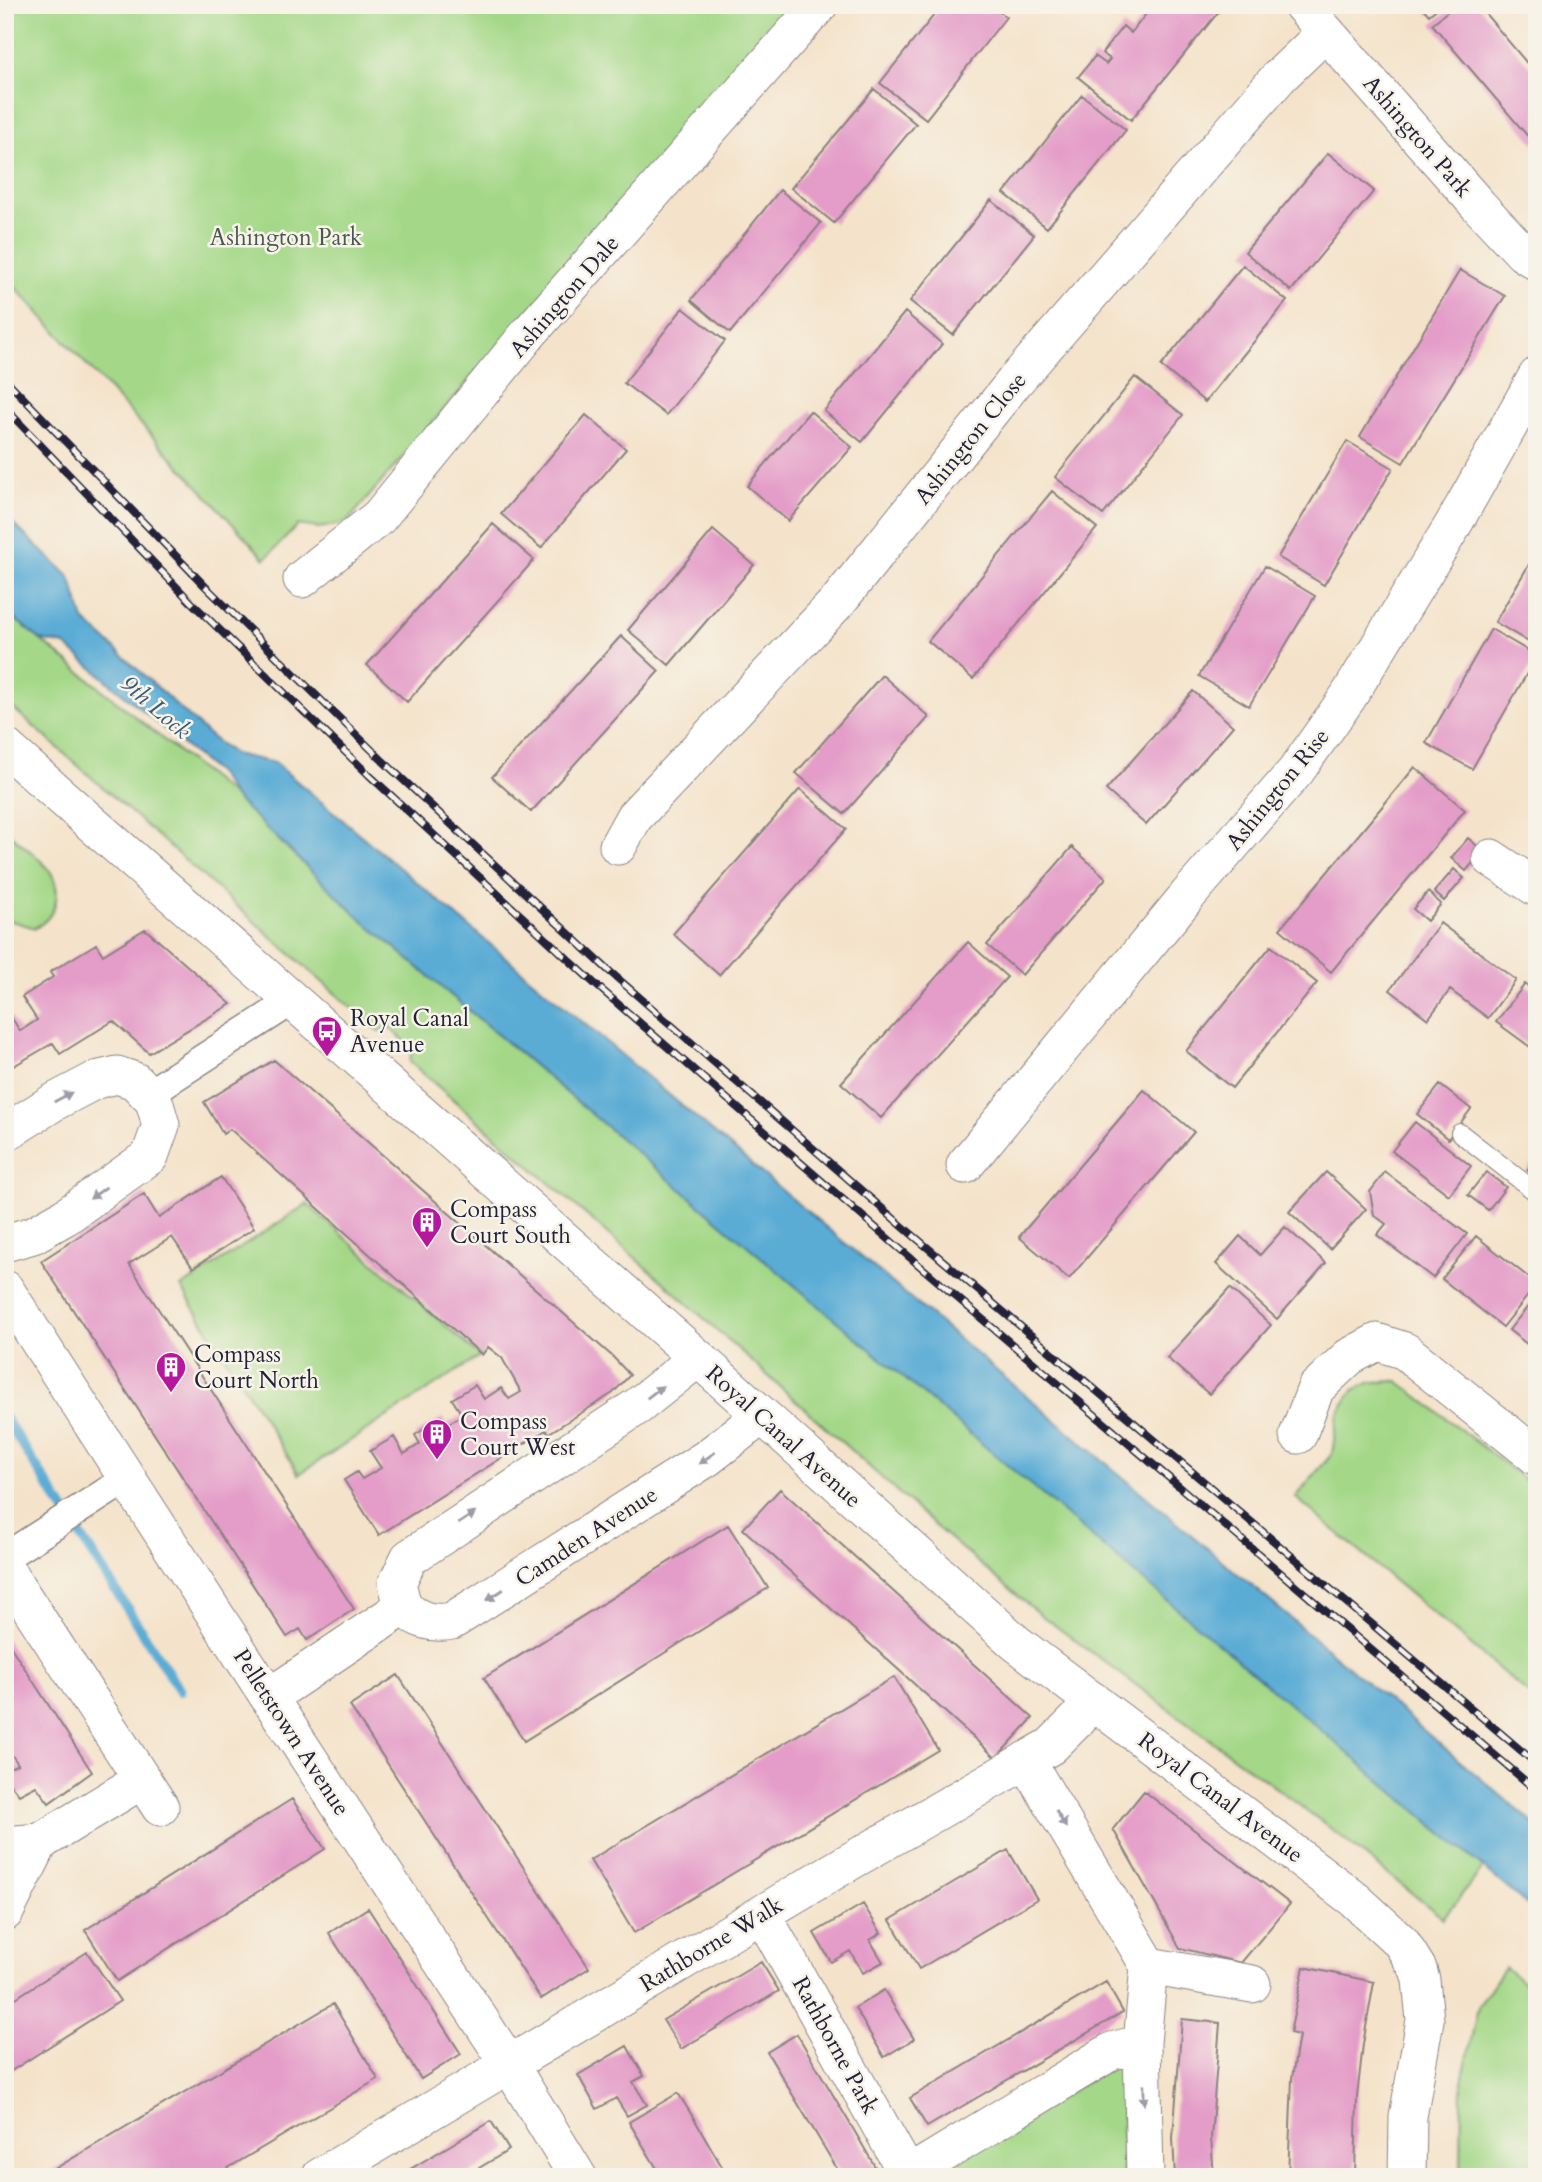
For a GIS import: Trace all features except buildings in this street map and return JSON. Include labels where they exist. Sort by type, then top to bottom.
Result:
[{"type":"street","name":"Ashington Dale","points":[[302,579],[379,517],[529,333],[819,5]]},
{"type":"street","name":"Ashington Park","points":[[1314,18],[1479,206],[1524,253],[1537,262]]},
{"type":"street","name":"Ashington Close","points":[[618,846],[634,817],[839,600],[1016,381],[1279,77],[1314,18]]},
{"type":"street","name":"Ashington Rise","points":[[965,1165],[1188,895],[1296,771],[1348,697],[1453,525],[1537,376]]},
{"type":"street","name":"Royal Canal Avenue","points":[[5,747],[698,1358],[1016,1643],[1344,1891],[1401,1942],[1418,1969],[1425,2020],[1408,2117],[1407,2177]]},
{"type":"street","points":[[1491,858],[1537,888]]},
{"type":"street","points":[[148,1094],[292,1001]]},
{"type":"street","points":[[5,1133],[54,1102],[96,1080],[117,1075],[135,1081],[148,1094],[154,1101],[161,1125],[150,1156],[65,1217],[33,1235],[5,1244]]},
{"type":"street","points":[[5,1210],[5,1234]]},
{"type":"street","name":"Pelletstown Avenue","points":[[5,1289],[509,2064],[578,2177]]},
{"type":"street","points":[[1298,1435],[1317,1388],[1349,1357],[1377,1342],[1405,1351],[1537,1457]]},
{"type":"street","points":[[269,1697],[403,1607],[397,1583],[409,1558],[638,1406],[698,1358]]},
{"type":"street","name":"Camden Avenue","points":[[403,1607],[424,1621],[439,1624],[452,1621],[707,1458],[761,1416]]},
{"type":"street","points":[[5,1557],[128,1478]]},
{"type":"street","points":[[5,1569],[151,1793],[23,1844],[5,1912]]},
{"type":"street","name":"Rathborne Walk","points":[[320,2177],[1051,1746],[1077,1720],[1092,1700]]},
{"type":"street","points":[[1026,1760],[1149,1966],[1142,2043],[1144,2177]]},
{"type":"street","name":"Rathborne Park","points":[[762,1914],[908,2176]]},
{"type":"street","points":[[1149,1966],[1252,1984]]},
{"type":"street","points":[[908,2176],[1112,2050],[1142,2043]]},
{"type":"lane","points":[[1460,1133],[1537,1193]]},
{"type":"green space","name":"Ashington Park","points":[[5,5],[792,5],[346,523],[319,528],[298,525],[265,559],[5,276]]},
{"type":"green space","points":[[5,611],[233,796],[362,920],[1484,1867],[1443,1918],[1325,1824],[1038,1613],[942,1532],[669,1287],[410,1062],[412,1048],[389,1027],[379,1032],[5,701]]},
{"type":"green space","points":[[5,830],[42,861],[54,879],[57,895],[52,911],[35,928],[5,919]]},
{"type":"green space","points":[[307,1204],[480,1356],[299,1474],[181,1287]]},
{"type":"green space","points":[[1398,1381],[1537,1489],[1537,1701],[1295,1497],[1332,1454],[1338,1414],[1353,1390],[1372,1382]]},
{"type":"green space","points":[[1505,1967],[1537,1994],[1537,2177],[1461,2177],[1462,2082],[1478,2007]]},
{"type":"green space","points":[[1122,2061],[1123,2177],[945,2177],[940,2167]]},
{"type":"water","name":"9th Lock","points":[[5,516],[70,577],[84,620],[211,737],[234,754],[275,763],[1537,1826],[1537,1913],[362,920],[233,796],[219,775],[65,645],[41,640],[5,611]]},
{"type":"waterway","points":[[5,1418],[180,1691]]},
{"type":"railway","points":[[5,379],[204,585],[383,761],[608,970],[908,1231],[1537,1764]]},
{"type":"railway","points":[[5,408],[191,602],[369,775],[595,984],[900,1249],[1537,1791]]},
{"type":"place","name":"Royal Canal Avenue","points":[[327,1058]]},
{"type":"place","name":"Compass Court South","points":[[427,1249]]},
{"type":"place","name":"Compass Court North","points":[[171,1394]]},
{"type":"place","name":"Compass Court West","points":[[437,1461]]}]
